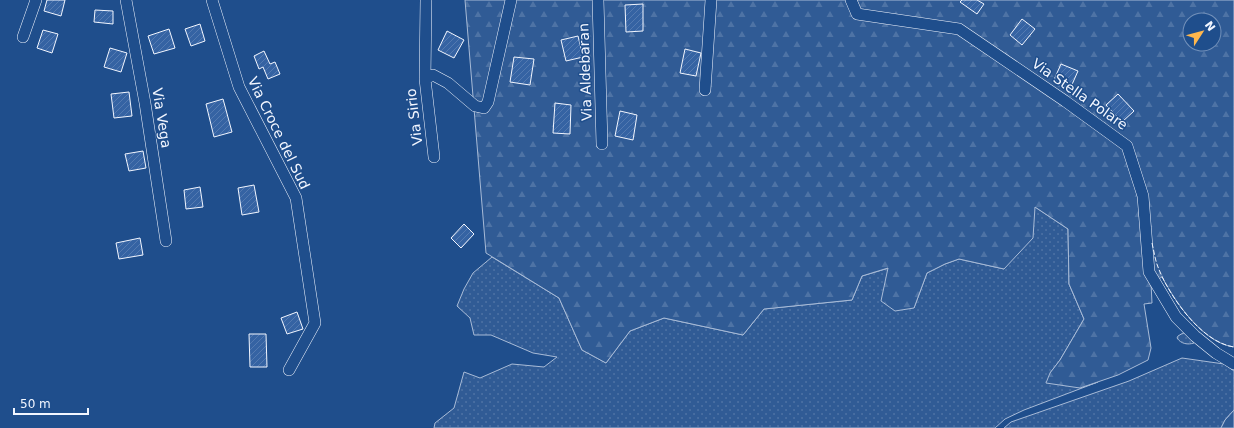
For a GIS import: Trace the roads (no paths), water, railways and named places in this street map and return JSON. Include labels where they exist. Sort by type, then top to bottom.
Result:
[{"type":"street","points":[[23,37],[36,0]]},
{"type":"street","name":"Via Vega","points":[[126,0],[145,103],[166,241]]},
{"type":"street","name":"Via Croce del Sud","points":[[212,0],[239,86],[296,198],[315,323],[289,370]]},
{"type":"street","points":[[425,79],[426,0]]},
{"type":"street","name":"Via Sirio","points":[[434,157],[425,79],[433,75],[448,83],[475,106],[484,108],[488,102],[511,0]]},
{"type":"street","name":"Via Aldebaran","points":[[598,0],[602,144]]},
{"type":"street","points":[[705,90],[710,0]]},
{"type":"street","name":"Via Stella Polare","points":[[851,0],[857,14],[959,29],[1065,101],[1127,146],[1143,196],[1149,272],[1176,317],[1195,336],[1216,353],[1234,364]]}]
